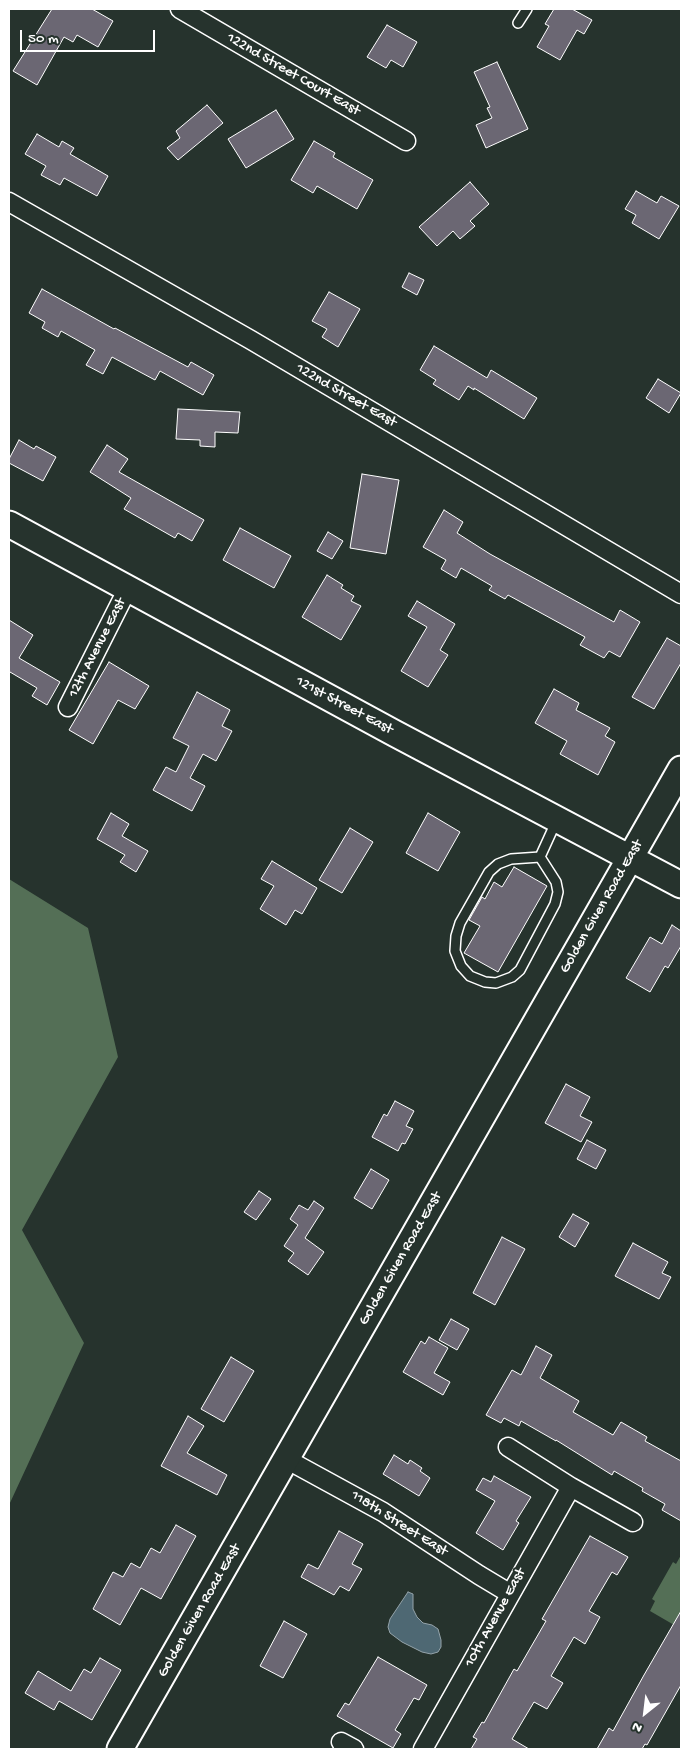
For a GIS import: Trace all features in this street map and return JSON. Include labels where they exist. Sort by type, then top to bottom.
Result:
[{"type":"street","name":"122nd Street Court East","points":[[180,9],[406,140]]},
{"type":"street","name":"122nd Street East","points":[[9,202],[251,340],[681,594]]},
{"type":"street","name":"121st Street East","points":[[9,524],[386,729],[681,885]]},
{"type":"street","name":"12th Avenue East","points":[[68,707],[128,588]]},
{"type":"street","name":"Golden Given Road East","points":[[120,1749],[681,769]]},
{"type":"street","points":[[508,1447],[571,1487],[634,1522]]},
{"type":"street","name":"118th Street East","points":[[286,1459],[383,1512],[510,1593]]},
{"type":"street","name":"10th Avenue East","points":[[423,1749],[571,1487]]},
{"type":"lane","points":[[518,23],[527,9]]},
{"type":"lane","points":[[540,856],[557,819]]},
{"type":"lane","points":[[540,856],[556,882],[558,892],[555,904],[520,970],[512,978],[496,983],[485,982],[470,976],[461,966],[455,951],[456,936],[460,923],[489,872],[498,864],[511,859],[540,856]]},
{"type":"green space","points":[[9,879],[88,928],[118,1057],[22,1230],[84,1343],[9,1505]]},
{"type":"green space","points":[[681,1555],[681,1629],[650,1611],[655,1601],[652,1599],[673,1562],[676,1564]]},
{"type":"water","points":[[408,1592],[413,1594],[413,1609],[417,1617],[423,1623],[438,1629],[441,1647],[438,1652],[431,1654],[422,1652],[402,1642],[390,1633],[388,1627],[390,1619]]},
{"type":"building","points":[[52,9],[92,9],[113,21],[98,47],[77,35],[73,42],[64,37],[37,85],[13,71]]},
{"type":"building","points":[[554,9],[572,9],[592,20],[584,34],[577,30],[560,60],[537,47],[549,26],[545,24]]},
{"type":"building","points":[[387,25],[417,42],[403,67],[391,60],[386,68],[367,57]]},
{"type":"building","points":[[497,62],[528,129],[486,148],[476,125],[492,118],[487,108],[490,107],[474,72]]},
{"type":"building","points":[[207,105],[223,123],[178,160],[167,148],[180,138],[176,131]]},
{"type":"building","points":[[276,110],[294,139],[246,168],[228,139]]},
{"type":"building","points":[[37,134],[59,147],[62,141],[74,148],[70,154],[108,176],[97,196],[64,178],[60,185],[41,175],[46,166],[25,154]]},
{"type":"building","points":[[314,141],[335,153],[333,157],[373,180],[357,209],[317,186],[313,193],[291,180]]},
{"type":"building","points":[[470,182],[489,204],[470,221],[475,226],[460,239],[453,231],[437,246],[419,227]]},
{"type":"building","points":[[636,191],[657,203],[661,196],[679,206],[659,239],[632,223],[636,215],[625,209]]},
{"type":"building","points":[[409,273],[424,280],[417,295],[402,287]]},
{"type":"building","points":[[42,289],[188,367],[191,362],[214,375],[203,395],[160,371],[155,380],[112,357],[103,374],[86,365],[95,350],[61,331],[58,337],[42,328],[45,322],[29,313]]},
{"type":"building","points":[[329,292],[360,309],[338,347],[322,337],[327,329],[312,321]]},
{"type":"building","points":[[434,346],[487,378],[491,370],[537,398],[524,419],[474,388],[474,390],[468,386],[459,400],[433,384],[436,380],[420,370]]},
{"type":"building","points":[[658,379],[681,393],[669,413],[646,398]]},
{"type":"building","points":[[178,409],[240,412],[238,433],[215,432],[215,447],[200,446],[200,440],[176,439]]},
{"type":"building","points":[[19,440],[34,449],[36,446],[56,457],[43,481],[9,463],[9,459]]},
{"type":"building","points":[[107,445],[128,459],[119,472],[204,520],[192,541],[178,533],[175,538],[124,509],[131,498],[90,472]]},
{"type":"building","points":[[362,474],[399,480],[386,554],[350,548]]},
{"type":"building","points":[[444,510],[463,522],[457,533],[490,554],[614,622],[620,610],[640,622],[620,657],[609,651],[604,658],[580,645],[585,637],[508,595],[505,599],[489,590],[492,586],[461,568],[456,578],[441,569],[446,560],[423,547]]},
{"type":"building","points":[[240,528],[291,556],[274,588],[223,560]]},
{"type":"building","points":[[328,532],[343,541],[332,559],[317,551]]},
{"type":"building","points":[[327,575],[343,585],[341,588],[354,596],[351,601],[361,606],[341,640],[302,617]]},
{"type":"building","points":[[417,601],[455,624],[440,650],[448,655],[428,687],[401,671],[427,627],[408,616]]},
{"type":"building","points":[[9,620],[33,635],[19,658],[60,682],[47,705],[32,696],[37,688],[10,672],[9,675]]},
{"type":"building","points":[[667,638],[681,646],[681,663],[654,709],[632,697]]},
{"type":"building","points":[[109,662],[149,686],[135,709],[118,700],[93,744],[69,730]]},
{"type":"building","points":[[554,689],[579,703],[576,710],[610,728],[605,736],[615,742],[598,775],[560,754],[567,741],[535,723]]},
{"type":"building","points":[[197,692],[230,710],[222,726],[232,731],[216,761],[203,754],[190,778],[205,786],[192,811],[153,790],[166,767],[176,772],[189,746],[173,738]]},
{"type":"building","points":[[111,813],[129,824],[122,836],[148,851],[136,872],[120,862],[125,855],[97,839]]},
{"type":"building","points":[[428,813],[460,832],[438,871],[406,853]]},
{"type":"building","points":[[350,828],[373,842],[342,893],[319,880]]},
{"type":"building","points":[[272,861],[317,888],[302,914],[295,910],[286,925],[260,909],[274,886],[261,879]]},
{"type":"building","points":[[514,867],[547,886],[498,972],[464,953],[480,926],[469,920],[482,897],[485,899],[494,882],[502,887]]},
{"type":"building","points":[[672,925],[681,931],[681,946],[668,968],[665,966],[650,992],[626,978],[650,937],[662,944]]},
{"type":"building","points":[[566,1084],[590,1097],[580,1116],[592,1122],[581,1142],[545,1123]]},
{"type":"building","points":[[395,1101],[414,1111],[406,1126],[413,1129],[405,1144],[402,1143],[398,1151],[372,1137],[384,1114],[387,1116]]},
{"type":"building","points":[[587,1140],[606,1150],[596,1169],[577,1159]]},
{"type":"building","points":[[371,1169],[389,1180],[372,1209],[354,1198]]},
{"type":"building","points":[[259,1191],[271,1199],[256,1220],[244,1212]]},
{"type":"building","points":[[314,1201],[324,1208],[305,1238],[324,1252],[308,1275],[288,1261],[294,1253],[284,1246],[298,1225],[290,1219],[299,1205],[308,1210]]},
{"type":"building","points":[[573,1214],[589,1223],[575,1247],[559,1237]]},
{"type":"building","points":[[502,1237],[525,1249],[495,1305],[473,1293]]},
{"type":"building","points":[[633,1243],[668,1262],[662,1273],[671,1277],[659,1299],[615,1276]]},
{"type":"building","points":[[451,1319],[469,1329],[457,1350],[439,1340]]},
{"type":"building","points":[[429,1337],[448,1348],[434,1373],[450,1382],[443,1395],[403,1372],[421,1341],[425,1344]]},
{"type":"building","points":[[536,1346],[552,1355],[540,1378],[579,1401],[573,1412],[613,1435],[621,1422],[647,1437],[645,1441],[681,1461],[681,1521],[662,1510],[665,1504],[642,1491],[643,1488],[614,1471],[612,1475],[556,1440],[521,1421],[519,1426],[504,1418],[501,1423],[486,1415],[512,1370],[521,1375]]},
{"type":"building","points":[[231,1357],[254,1371],[224,1422],[201,1409]]},
{"type":"building","points":[[188,1416],[204,1426],[187,1453],[227,1475],[217,1495],[161,1466]]},
{"type":"building","points":[[394,1455],[408,1464],[410,1460],[422,1468],[420,1471],[430,1478],[419,1496],[383,1474]]},
{"type":"building","points":[[494,1476],[531,1497],[516,1521],[519,1523],[503,1550],[476,1533],[495,1501],[476,1490],[483,1478],[491,1482]]},
{"type":"building","points":[[176,1525],[196,1536],[161,1599],[141,1588],[120,1625],[93,1609],[113,1572],[123,1577],[131,1563],[140,1568],[151,1548],[160,1553]]},
{"type":"building","points":[[339,1531],[363,1544],[352,1564],[362,1569],[349,1591],[340,1586],[334,1595],[301,1577],[308,1564],[318,1569]]},
{"type":"building","points":[[590,1536],[628,1557],[617,1575],[612,1572],[589,1611],[600,1617],[585,1644],[574,1637],[551,1676],[563,1683],[547,1709],[534,1702],[512,1739],[529,1749],[471,1749],[477,1739],[473,1737],[482,1722],[484,1723],[514,1669],[517,1671],[546,1621],[542,1619]]},
{"type":"building","points":[[681,1611],[681,1685],[647,1745],[645,1744],[642,1749],[597,1749],[609,1728],[613,1731]]},
{"type":"building","points":[[284,1621],[307,1634],[283,1678],[260,1666]]},
{"type":"building","points":[[378,1657],[427,1685],[419,1700],[414,1698],[395,1730],[401,1734],[393,1748],[337,1716],[345,1703],[349,1705]]},
{"type":"building","points":[[100,1658],[121,1670],[92,1720],[59,1701],[54,1710],[25,1693],[38,1671],[71,1691],[84,1669],[91,1673]]}]
